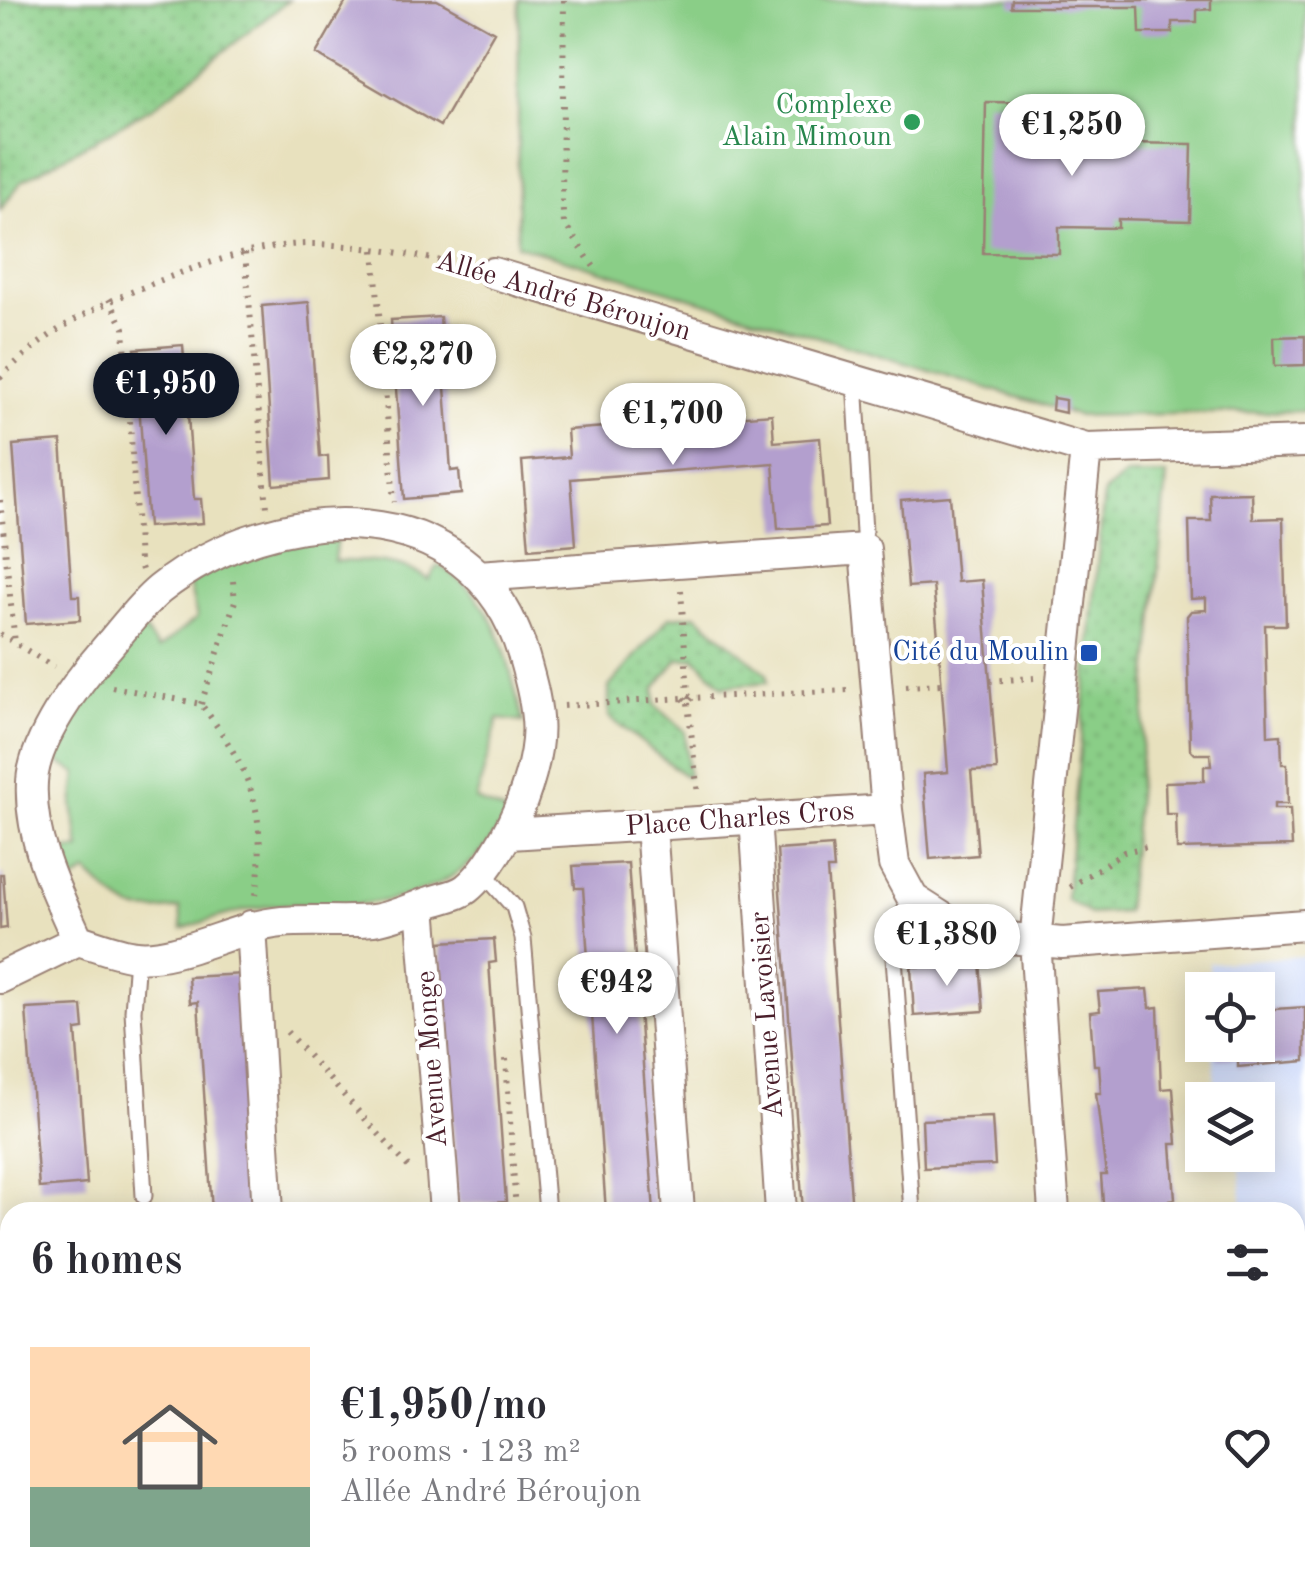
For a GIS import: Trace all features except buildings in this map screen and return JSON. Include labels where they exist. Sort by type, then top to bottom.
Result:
[{"type":"street","name":"Allée André Béroujon","points":[[493,272],[1086,448],[1305,442]]},
{"type":"street","points":[[1053,1202],[1035,941],[1086,448]]},
{"type":"street","points":[[0,978],[78,940],[137,956],[168,953],[251,926],[376,920],[465,890],[510,834],[537,760],[537,708],[515,629],[478,576],[437,546],[396,528],[317,524],[270,534],[228,550],[158,590],[79,682],[52,722],[32,780],[39,847],[78,940]]},
{"type":"street","points":[[478,576],[865,549]]},
{"type":"street","name":"Place Charles Cros","points":[[510,834],[887,810],[865,549]]},
{"type":"street","points":[[887,810],[894,864],[913,900],[960,928],[1062,944],[1305,925]]},
{"type":"street","name":"Avenue Lavoisier","points":[[754,817],[780,1202]]},
{"type":"street","points":[[651,826],[679,1202]]},
{"type":"street","name":"Avenue Monge","points":[[421,905],[444,1202]]},
{"type":"street","points":[[251,926],[267,1202]]},
{"type":"lane","points":[[854,380],[865,549]]},
{"type":"lane","points":[[481,870],[514,907],[523,938],[546,1202]]},
{"type":"lane","points":[[911,1202],[893,944],[898,920],[913,900]]},
{"type":"lane","points":[[137,956],[133,1011],[144,1196]]},
{"type":"path","points":[[564,0],[564,222],[618,310]]},
{"type":"path","name":"Allée André Béroujon","points":[[0,378],[24,354],[109,299],[245,253],[314,244],[374,250],[493,272]]},
{"type":"path","points":[[374,250],[396,528]]},
{"type":"path","points":[[245,253],[270,534]]},
{"type":"path","points":[[109,299],[124,328],[139,561],[158,590]]},
{"type":"path","points":[[0,500],[16,646]]},
{"type":"path","points":[[201,704],[235,602],[228,550]]},
{"type":"path","points":[[679,562],[700,821]]},
{"type":"path","points":[[0,634],[79,682],[201,704],[242,766],[260,812],[261,859],[251,926]]},
{"type":"path","points":[[990,680],[1062,680]]},
{"type":"path","points":[[537,708],[941,684]]},
{"type":"path","points":[[1044,854],[1065,854],[1060,893],[1124,852],[1146,847]]},
{"type":"path","points":[[256,1006],[270,1011],[437,1202]]},
{"type":"shaded area","points":[[1305,956],[1305,1202],[1242,1202],[1240,1172],[1275,1172],[1275,1082],[1215,1082],[1214,1062],[1275,1062],[1275,972],[1209,972],[1209,963]]},
{"type":"green space","points":[[0,0],[289,0],[155,106],[22,181],[0,210]]},
{"type":"green space","name":"Complexe Alain Mimoun","points":[[519,0],[1305,0],[1305,411],[1079,416],[517,245]]},
{"type":"green space","points":[[1126,475],[1167,475],[1126,912],[1090,914],[1066,899],[1104,493]]},
{"type":"green space","points":[[337,537],[334,561],[395,565],[429,580],[438,565],[459,580],[488,614],[505,653],[523,722],[498,719],[476,800],[507,813],[495,836],[460,871],[417,892],[367,903],[267,906],[182,929],[180,908],[137,910],[119,901],[87,872],[68,885],[53,851],[80,849],[73,806],[77,773],[54,760],[69,723],[103,672],[141,625],[158,649],[197,618],[189,583],[243,552]]},
{"type":"green space","points":[[696,615],[767,674],[768,682],[723,686],[695,658],[678,659],[655,688],[655,705],[685,731],[685,776],[609,717],[609,687],[669,617]]},
{"type":"place","name":"Complexe Alain Mimoun","points":[[912,122]]},
{"type":"place","name":"Cité du Moulin","points":[[1089,653]]}]
